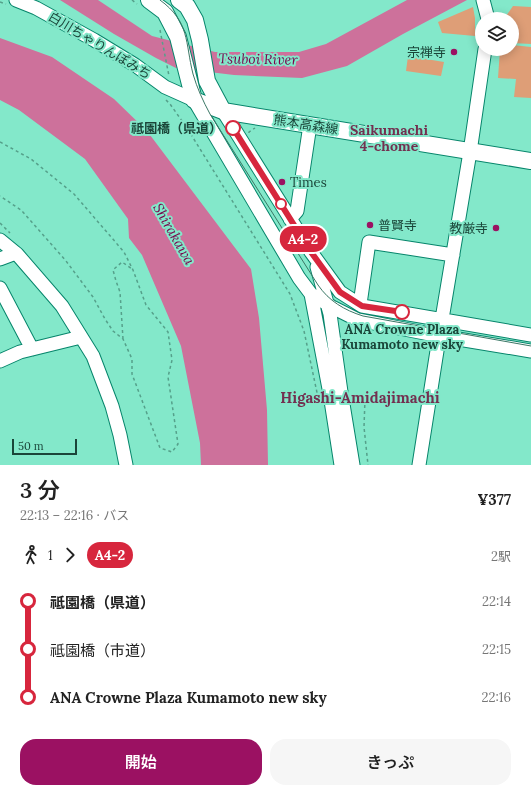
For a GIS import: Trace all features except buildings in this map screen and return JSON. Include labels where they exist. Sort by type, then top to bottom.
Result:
[{"type":"main road","points":[[149,0],[165,12],[178,39]]},
{"type":"main road","points":[[170,0],[192,94]]},
{"type":"main road","points":[[185,1],[195,20],[207,81],[223,111]]},
{"type":"main road","name":"熊本高森線","points":[[192,94],[223,111],[531,161]]},
{"type":"street","points":[[483,0],[486,12]]},
{"type":"street","points":[[12,3],[36,8],[88,36],[135,65],[165,87],[192,94],[295,272],[311,294],[328,305],[358,320],[440,336],[531,351]]},
{"type":"street","points":[[419,465],[470,152],[484,56]]},
{"type":"street","points":[[223,111],[311,252],[340,292],[362,306],[531,334]]},
{"type":"street","points":[[290,219],[297,211],[310,124]]},
{"type":"street","points":[[0,240],[16,253],[62,306],[93,356],[112,406],[120,434],[122,463]]},
{"type":"street","points":[[360,304],[369,242],[453,255]]},
{"type":"street","points":[[311,252],[319,272],[330,314],[353,465]]},
{"type":"street","points":[[0,259],[16,253]]},
{"type":"street","points":[[0,288],[32,349]]},
{"type":"street","points":[[311,294],[330,394],[341,465]]},
{"type":"street","points":[[333,335],[340,324],[358,320]]},
{"type":"street","points":[[0,361],[20,352],[81,337]]},
{"type":"path","points":[[0,2],[12,3]]},
{"type":"path","points":[[161,36],[169,77]]},
{"type":"path","points":[[166,100],[187,128],[290,294],[304,331],[320,405]]},
{"type":"path","points":[[248,137],[249,132],[259,126]]},
{"type":"path","points":[[0,142],[31,160],[74,194],[124,252],[133,270],[146,305],[168,332],[172,360],[168,377],[178,444],[172,452],[160,448],[132,374],[132,359],[123,339],[120,292],[113,270],[122,262],[133,270]]},
{"type":"path","points":[[0,196],[21,210],[66,261],[93,297],[113,331],[123,339]]},
{"type":"path","points":[[365,399],[364,427],[368,465]]},
{"type":"shaded area","points":[[513,6],[531,7],[531,44],[519,43],[519,12],[509,12]]},
{"type":"shaded area","points":[[473,7],[475,18],[475,36],[442,33],[438,22]]},
{"type":"shaded area","points":[[519,46],[531,47],[531,98],[514,97],[516,79],[498,78],[500,56],[519,56]]},
{"type":"shaded area","points":[[408,56],[444,62],[441,76],[406,71]]},
{"type":"water","name":"Tsuboi River","points":[[60,0],[98,0],[152,36],[215,52],[299,52],[326,44],[407,0],[467,0],[347,66],[302,78],[234,75],[176,68],[114,34]]},
{"type":"water","name":"Shirakawa","points":[[0,38],[52,57],[114,99],[147,131],[251,269],[259,318],[267,410],[268,465],[201,465],[200,443],[181,346],[142,255],[129,238],[128,219],[85,159],[19,110],[0,100]]},
{"type":"tram line","points":[[160,0],[170,8],[182,25],[193,74],[200,94],[210,114],[318,285],[327,296],[343,308],[363,316],[531,346]]},
{"type":"bus line","name":"A4-2","points":[[233,128],[311,252],[340,292],[362,306],[402,312]]},
{"type":"place","name":"宗禅寺","points":[[454,52]]},
{"type":"place","name":"祗園橋（県道）","points":[[233,128]]},
{"type":"place","name":"Times","points":[[282,182]]},
{"type":"place","name":"普賢寺","points":[[370,225]]},
{"type":"place","name":"教厳寺","points":[[496,228]]},
{"type":"place","name":"ANA Crowne Plaza Kumamoto new sky","points":[[402,312]]},
{"type":"district","name":"Saikumachi 4-chome","points":[[389,138]]},
{"type":"district","name":"Higashi-Amidajimachi","points":[[360,398]]}]
